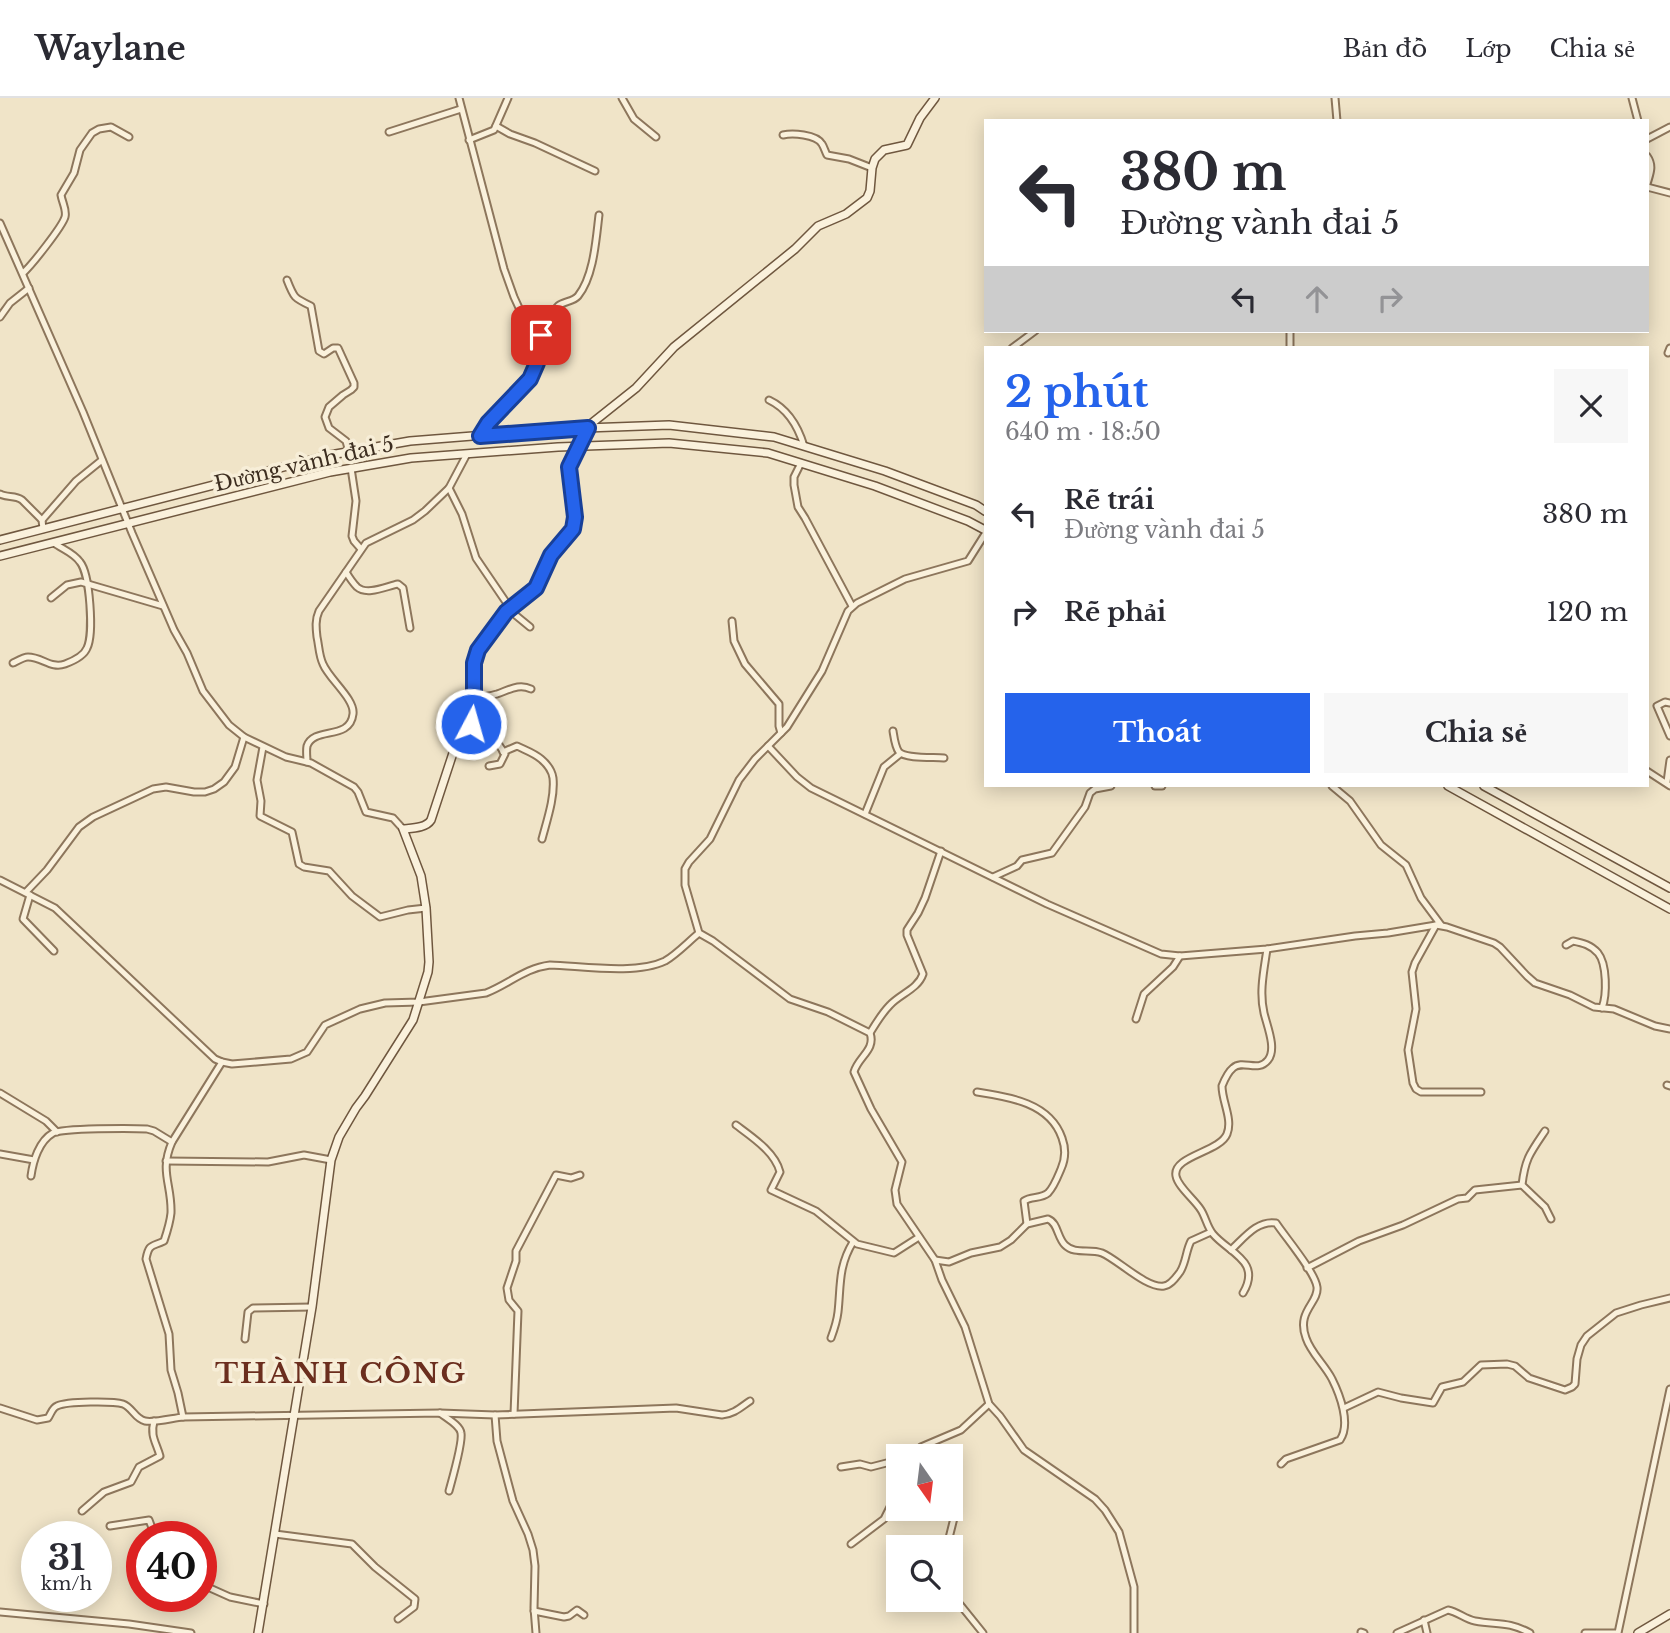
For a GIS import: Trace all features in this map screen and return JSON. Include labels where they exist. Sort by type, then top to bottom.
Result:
[{"type":"main road","points":[[258,1633],[312,1307],[331,1160],[339,1137],[410,1025],[429,967],[426,908],[421,876],[403,829],[429,824],[453,754],[474,717],[475,655],[509,609],[536,588],[551,555],[573,529],[575,517],[569,467],[588,428],[636,388],[674,347],[795,249],[818,226],[846,214],[867,198],[872,168],[879,153],[907,145],[920,118],[935,98]]},
{"type":"main road","name":"Đường vành đai 5","points":[[0,540],[43,524],[122,508],[330,455],[410,441],[669,425],[774,436],[885,471],[984,510]]},
{"type":"main road","name":"Đường vành đai 5","points":[[0,556],[351,468],[411,458],[579,446],[669,443],[768,453],[875,486],[968,521],[984,531]]},
{"type":"main road","points":[[1450,787],[1670,909]]},
{"type":"main road","points":[[1486,787],[1670,888]]},
{"type":"main road","points":[[1638,1633],[1670,1614]]},
{"type":"street","points":[[458,98],[504,269],[536,345],[537,363],[530,379],[488,423],[480,436]]},
{"type":"street","points":[[470,140],[490,132],[496,126],[508,98]]},
{"type":"street","points":[[622,98],[634,119],[656,138]]},
{"type":"street","points":[[1335,98],[1337,119]]},
{"type":"street","points":[[1632,98],[1637,119]]},
{"type":"street","points":[[389,132],[461,109]]},
{"type":"street","points":[[496,126],[595,171]]},
{"type":"street","points":[[23,273],[63,222],[66,212],[61,195],[74,173],[80,150],[92,133],[111,127],[129,137]]},
{"type":"street","points":[[1649,138],[1670,127]]},
{"type":"street","points":[[783,135],[796,133],[821,141],[827,155],[855,160],[872,168]]},
{"type":"street","points":[[1649,160],[1649,178]]},
{"type":"street","points":[[1649,187],[1670,193]]},
{"type":"street","points":[[536,345],[545,323],[560,304],[576,298],[587,277],[595,252],[599,215]]},
{"type":"street","points":[[0,223],[83,412],[163,606],[203,691],[229,725],[244,737],[286,757],[307,762],[354,786],[366,812],[393,818],[403,829]]},
{"type":"street","points":[[287,280],[293,295],[311,306],[318,351],[324,354],[338,348],[354,383],[351,390],[329,407],[326,417],[329,428],[346,441],[349,452]]},
{"type":"street","points":[[0,317],[10,303],[29,288]]},
{"type":"street","points":[[1015,346],[1032,333]]},
{"type":"street","points":[[769,400],[786,410],[804,446]]},
{"type":"street","points":[[307,762],[307,746],[310,740],[344,729],[353,716],[351,703],[320,657],[316,624],[319,611],[361,549],[373,538],[419,516],[449,488],[467,454]]},
{"type":"street","points":[[0,494],[18,497],[43,524],[76,481],[102,460]]},
{"type":"street","points":[[801,463],[793,477],[798,507],[852,606]]},
{"type":"street","points":[[351,468],[356,501],[352,536],[361,549]]},
{"type":"street","points":[[449,488],[463,514],[476,558],[509,609],[530,627]]},
{"type":"street","points":[[984,534],[968,561],[905,579],[852,606],[825,665],[781,733],[739,780],[710,839],[689,862],[685,869],[685,885],[699,933],[790,999],[828,1012],[870,1033],[873,1042],[855,1067],[855,1077],[871,1110],[900,1157],[902,1167],[895,1197],[900,1210],[935,1260],[968,1335],[989,1404],[1024,1450],[1095,1499],[1114,1522],[1134,1582],[1134,1633]]},
{"type":"street","points":[[13,663],[29,657],[56,666],[63,665],[86,652],[89,645],[86,573],[81,562],[54,543]]},
{"type":"street","points":[[346,572],[362,590],[401,585],[410,628]]},
{"type":"street","points":[[51,598],[67,585],[81,582],[163,606]]},
{"type":"street","points":[[732,621],[734,641],[746,664],[779,704],[781,733]]},
{"type":"street","points":[[474,699],[513,688],[531,689]]},
{"type":"street","points":[[1670,703],[1659,703],[1657,706],[1670,736]]},
{"type":"street","points":[[474,717],[505,754],[500,764],[489,766]]},
{"type":"street","points":[[893,731],[900,754]]},
{"type":"street","points":[[54,951],[23,919],[28,894],[79,827],[93,817],[153,789],[166,787],[205,792],[214,789],[224,782],[235,766],[244,737]]},
{"type":"street","points":[[503,752],[517,746],[543,760],[551,770],[552,794],[542,839]]},
{"type":"street","points":[[768,746],[811,788],[1047,904],[1161,954],[1180,957],[1267,949],[1439,925],[1494,943],[1535,983],[1594,1007],[1614,1009],[1655,1026],[1670,1029]]},
{"type":"street","points":[[263,747],[257,780],[261,801],[260,816],[292,832],[299,864],[329,871],[352,897],[380,918],[426,908]]},
{"type":"street","points":[[865,814],[881,771],[900,754],[944,758]]},
{"type":"street","points":[[1649,772],[1669,784],[1670,760]]},
{"type":"street","points":[[993,877],[1017,866],[1022,860],[1052,853],[1085,807],[1090,793],[1106,787]]},
{"type":"street","points":[[1333,787],[1350,801],[1381,845],[1406,865],[1421,898],[1439,925]]},
{"type":"street","points":[[870,1033],[891,1003],[910,989],[923,974],[906,935],[918,913],[941,851]]},
{"type":"street","points":[[0,880],[55,908],[215,1059],[232,1064],[291,1059],[307,1052],[320,1030],[331,1021],[373,1005],[486,993],[496,990],[526,971],[541,966],[632,969],[649,967],[669,958],[699,933]]},
{"type":"street","points":[[1439,925],[1415,962],[1412,972],[1416,1009],[1408,1050],[1413,1083],[1421,1092],[1481,1092]]},
{"type":"street","points":[[1566,945],[1573,941],[1585,943],[1599,954],[1606,988],[1602,1008]]},
{"type":"street","points":[[1243,1293],[1247,1286],[1248,1270],[1241,1258],[1210,1232],[1201,1209],[1179,1182],[1176,1171],[1183,1161],[1224,1139],[1228,1116],[1222,1086],[1233,1068],[1240,1065],[1262,1066],[1271,1054],[1262,1001],[1267,949]]},
{"type":"street","points":[[1136,1018],[1144,994],[1180,957]]},
{"type":"street","points":[[183,1417],[171,1370],[169,1334],[146,1259],[149,1247],[164,1241],[169,1222],[171,1206],[166,1161],[172,1142],[222,1062]]},
{"type":"street","points":[[977,1092],[1028,1104],[1041,1110],[1058,1126],[1064,1143],[1065,1162],[1050,1192],[1024,1201],[1027,1224]]},
{"type":"street","points":[[0,1093],[46,1121],[57,1132]]},
{"type":"street","points":[[736,1125],[776,1162],[780,1172],[771,1190],[812,1208],[853,1242],[894,1253],[919,1237]]},
{"type":"street","points":[[30,1176],[34,1160],[45,1141],[57,1132],[139,1129],[154,1131],[172,1142]]},
{"type":"street","points":[[1522,1185],[1524,1166],[1545,1131]]},
{"type":"street","points":[[0,1154],[34,1160]]},
{"type":"street","points":[[166,1161],[268,1162],[299,1155],[331,1160]]},
{"type":"street","points":[[514,1414],[518,1311],[509,1300],[507,1288],[516,1261],[516,1251],[556,1175],[572,1178],[580,1175]]},
{"type":"street","points":[[1307,1268],[1359,1241],[1403,1225],[1458,1199],[1469,1198],[1479,1189],[1522,1185],[1545,1207],[1551,1219]]},
{"type":"street","points":[[935,1260],[949,1262],[971,1253],[1000,1247],[1012,1240],[1027,1224],[1051,1219],[1062,1241],[1070,1249],[1104,1254],[1160,1286],[1171,1283],[1181,1271],[1191,1241],[1210,1232]]},
{"type":"street","points":[[1231,1250],[1254,1228],[1264,1223],[1276,1223],[1307,1268],[1317,1288],[1303,1320],[1304,1334],[1332,1379],[1344,1408],[1344,1434],[1340,1440],[1286,1459],[1281,1464]]},
{"type":"street","points":[[831,1338],[837,1317],[840,1275],[844,1258],[853,1242]]},
{"type":"street","points":[[1344,1408],[1378,1392],[1433,1403],[1442,1387],[1463,1382],[1478,1367],[1485,1364],[1511,1364],[1529,1378],[1564,1390],[1569,1389],[1575,1384],[1577,1359],[1587,1336],[1616,1313],[1670,1298]]},
{"type":"street","points":[[245,1339],[250,1309],[312,1307]]},
{"type":"street","points":[[1585,1633],[1618,1633],[1670,1393]]},
{"type":"street","points":[[0,1408],[41,1420],[48,1418],[58,1405],[94,1401],[124,1404],[142,1421],[183,1417],[295,1414],[495,1415],[676,1408],[729,1415],[750,1401]]},
{"type":"street","points":[[928,1444],[961,1430],[989,1404]]},
{"type":"street","points":[[440,1413],[458,1427],[462,1434],[449,1491]]},
{"type":"street","points":[[495,1415],[497,1441],[513,1501],[533,1550],[536,1633]]},
{"type":"street","points":[[82,1511],[104,1492],[131,1482],[139,1467],[160,1456],[153,1441],[154,1420]]},
{"type":"street","points":[[841,1467],[860,1464],[871,1467],[886,1463]]},
{"type":"street","points":[[851,1544],[886,1515]]},
{"type":"street","points":[[275,1534],[352,1544],[374,1567],[415,1599],[414,1607],[398,1619]]},
{"type":"street","points":[[217,1591],[230,1597],[264,1604]]},
{"type":"street","points":[[963,1608],[983,1633]]},
{"type":"street","points":[[534,1611],[567,1617],[577,1610],[584,1615]]},
{"type":"street","points":[[1397,1633],[1448,1610],[1475,1620],[1513,1625],[1530,1633]]},
{"type":"street","points":[[0,1612],[129,1624],[191,1633]]},
{"type":"street","points":[[1424,1620],[1427,1633]]},
{"type":"district","name":"THÀNH CÔNG","points":[[341,1373]]},
{"type":"route","points":[[471,724],[474,717],[475,655],[506,612],[536,588],[548,559],[570,534],[575,523],[569,467],[588,428],[480,436],[488,423],[530,379],[537,363],[536,345],[541,335]]}]
